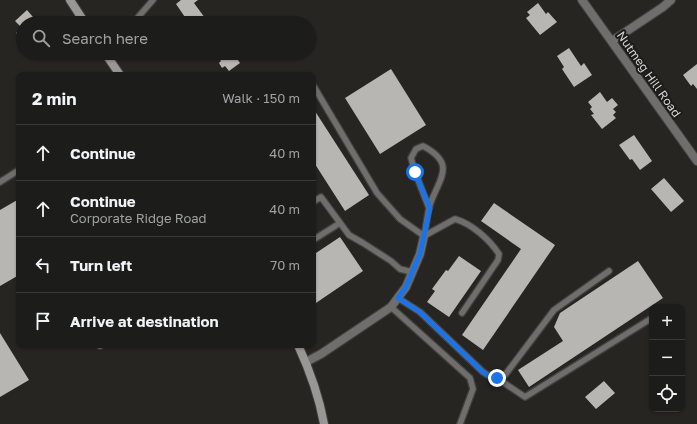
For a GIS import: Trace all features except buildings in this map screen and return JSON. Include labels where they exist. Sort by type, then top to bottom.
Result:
[{"type":"main road","points":[[70,0],[80,16]]},
{"type":"main road","points":[[110,60],[118,72]]},
{"type":"main road","points":[[299,348],[306,362],[321,406],[324,424]]},
{"type":"street","name":"Nutmeg Hill Road","points":[[582,0],[697,161]]},
{"type":"street","points":[[612,41],[671,0]]},
{"type":"street","points":[[306,362],[321,354],[391,307],[406,287],[420,254],[424,236]]},
{"type":"lane","points":[[138,16],[152,0]]},
{"type":"lane","points":[[316,90],[377,193],[400,219],[424,236]]},
{"type":"lane","points":[[424,236],[430,208],[444,173],[442,161],[434,152],[423,146],[416,149],[411,158],[415,172],[430,208]]},
{"type":"lane","points":[[0,182],[16,172]]},
{"type":"lane","points":[[316,200],[321,197],[349,235],[400,269],[412,272]]},
{"type":"lane","points":[[424,236],[454,219],[462,221],[477,231],[499,254],[498,260],[462,313]]},
{"type":"lane","points":[[316,238],[340,223]]},
{"type":"lane","points":[[497,378],[504,375],[554,310],[609,271]]},
{"type":"lane","points":[[398,298],[420,312],[483,372],[490,377],[497,378],[525,397],[649,320]]},
{"type":"lane","points":[[391,307],[470,378],[473,389],[460,424]]},
{"type":"route","points":[[415,172],[430,208],[420,254],[406,287],[398,298],[420,312],[483,372],[490,377],[497,378]]}]
